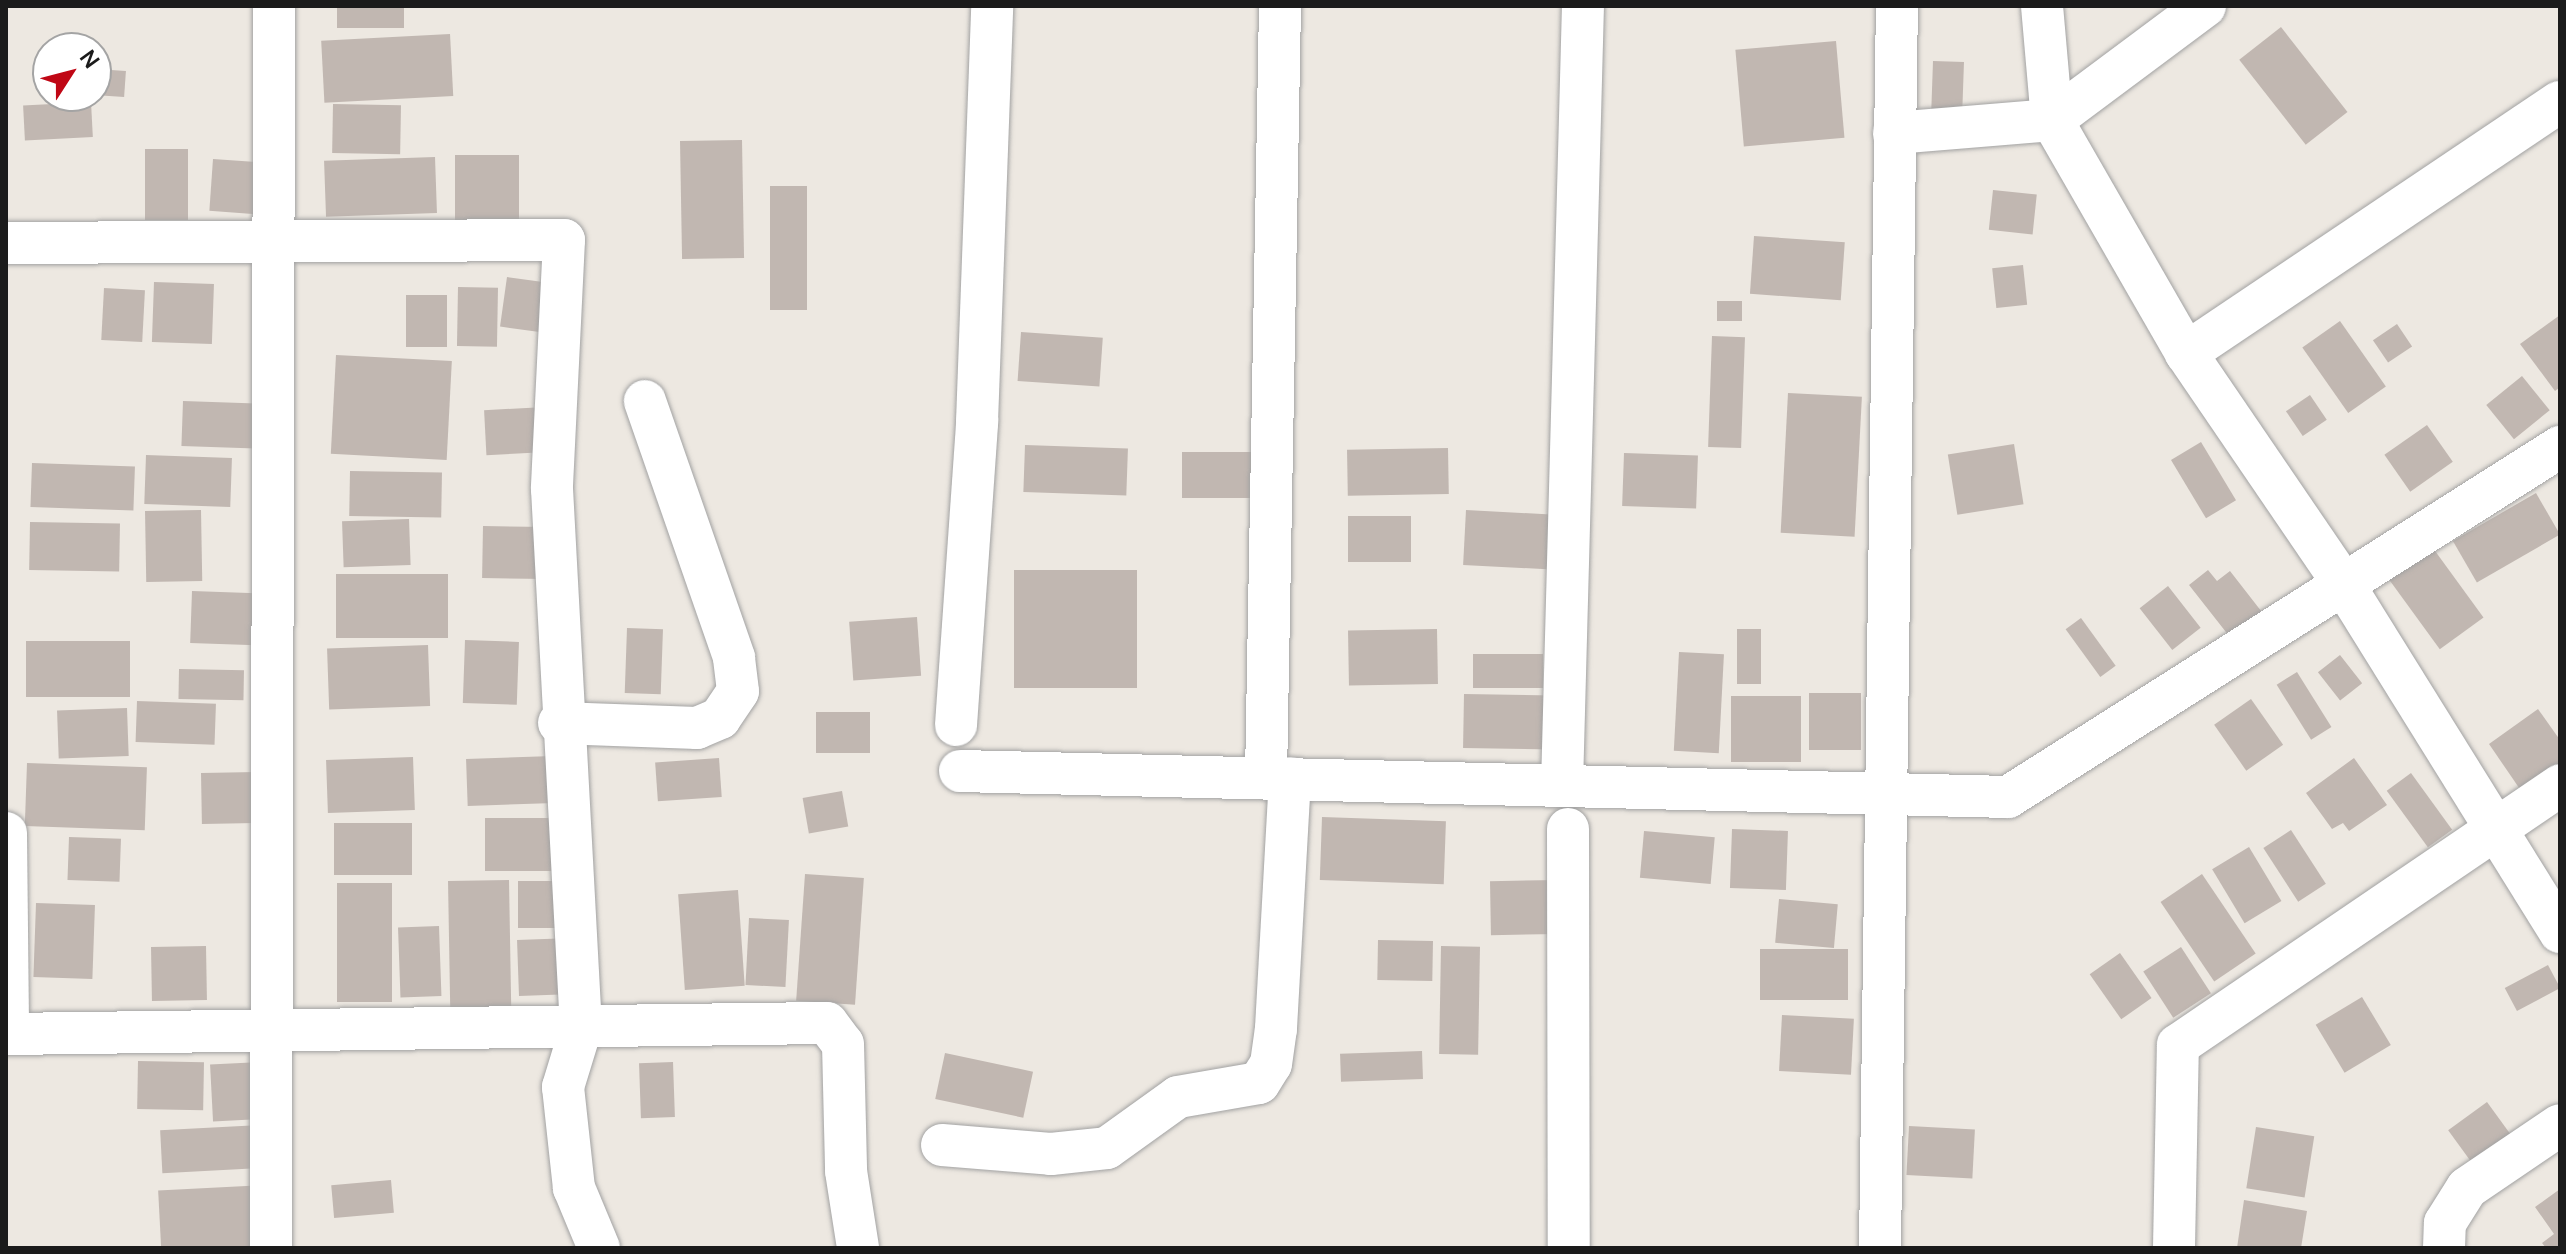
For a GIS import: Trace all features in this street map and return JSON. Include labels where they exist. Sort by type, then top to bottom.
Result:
[{"type":"street","points":[[271,1248],[271,242],[274,6]]},
{"type":"street","points":[[956,725],[978,406],[992,6]]},
{"type":"street","points":[[942,1145],[1051,1154],[1107,1148],[1178,1097],[1259,1083],[1271,1064],[1276,1028],[1280,6]]},
{"type":"street","points":[[1562,786],[1583,6]]},
{"type":"street","points":[[1880,1248],[1897,6]]},
{"type":"street","points":[[2042,6],[2052,120],[2186,353],[2344,585],[2493,829],[2560,932]]},
{"type":"street","points":[[1894,133],[2052,120],[2205,6]]},
{"type":"street","points":[[2186,353],[2560,102]]},
{"type":"street","points":[[6,243],[564,240],[552,489],[559,723],[581,1028],[563,1087],[574,1188],[599,1248]]},
{"type":"street","points":[[559,723],[697,728],[720,718],[738,691],[734,657],[645,401]]},
{"type":"street","points":[[960,771],[2008,797],[2560,447]]},
{"type":"street","points":[[2174,1248],[2178,1045],[2560,785]]},
{"type":"street","points":[[1568,829],[1569,1248]]},
{"type":"street","points":[[6,833],[7,1034],[827,1023],[843,1044],[846,1171],[858,1248]]},
{"type":"street","points":[[2444,1248],[2445,1223],[2467,1188],[2560,1125]]},
{"type":"building","points":[[337,6],[404,6],[404,28],[337,28]]},
{"type":"building","points":[[2281,27],[2347,112],[2306,145],[2239,60]]},
{"type":"building","points":[[450,34],[453,96],[324,103],[321,41]]},
{"type":"building","points":[[1836,41],[1844,138],[1744,146],[1735,50]]},
{"type":"building","points":[[1933,61],[1964,62],[1962,113],[1931,112]]},
{"type":"building","points":[[112,70],[126,71],[124,97],[112,96]]},
{"type":"building","points":[[333,104],[401,105],[400,154],[332,153]]},
{"type":"building","points":[[32,105],[32,112],[92,112],[93,137],[25,141],[23,106]]},
{"type":"building","points":[[742,140],[744,258],[682,259],[680,141]]},
{"type":"building","points":[[145,149],[188,149],[188,220],[145,220]]},
{"type":"building","points":[[455,155],[519,155],[519,225],[455,225]]},
{"type":"building","points":[[435,157],[437,213],[326,217],[324,161]]},
{"type":"building","points":[[213,159],[260,162],[256,214],[209,211]]},
{"type":"building","points":[[770,186],[807,186],[807,310],[770,310]]},
{"type":"building","points":[[1993,190],[2037,195],[2033,234],[1989,230]]},
{"type":"building","points":[[1754,236],[1845,242],[1841,300],[1750,294]]},
{"type":"building","points":[[2023,265],[2027,305],[1996,308],[1992,268]]},
{"type":"building","points":[[507,277],[558,284],[551,334],[500,327]]},
{"type":"building","points":[[154,282],[214,284],[212,344],[152,342]]},
{"type":"building","points":[[458,287],[498,288],[497,347],[457,346]]},
{"type":"building","points":[[104,288],[145,290],[142,342],[101,340]]},
{"type":"building","points":[[406,295],[447,295],[447,347],[406,347]]},
{"type":"building","points":[[1717,301],[1742,301],[1742,321],[1717,321]]},
{"type":"building","points":[[2560,315],[2560,387],[2555,391],[2520,344]]},
{"type":"building","points":[[2340,321],[2386,387],[2348,413],[2302,347]]},
{"type":"building","points":[[2397,324],[2412,346],[2388,363],[2373,340]]},
{"type":"building","points":[[1021,332],[1103,338],[1099,387],[1018,381]]},
{"type":"building","points":[[1712,336],[1745,337],[1741,448],[1708,447]]},
{"type":"building","points":[[336,355],[452,361],[447,460],[331,454]]},
{"type":"building","points":[[2522,376],[2550,410],[2514,439],[2486,405]]},
{"type":"building","points":[[1788,393],[1862,397],[1855,537],[1781,533]]},
{"type":"building","points":[[2310,395],[2327,420],[2303,436],[2286,411]]},
{"type":"building","points":[[183,401],[257,404],[255,449],[181,446]]},
{"type":"building","points":[[545,407],[547,452],[486,455],[484,410]]},
{"type":"building","points":[[2427,425],[2453,462],[2410,492],[2384,455]]},
{"type":"building","points":[[2201,442],[2236,500],[2206,518],[2171,460]]},
{"type":"building","points":[[2014,444],[2024,504],[1957,515],[1948,454]]},
{"type":"building","points":[[1025,445],[1128,449],[1126,496],[1023,492]]},
{"type":"building","points":[[1448,448],[1449,494],[1348,496],[1347,450]]},
{"type":"building","points":[[1182,452],[1255,452],[1255,498],[1182,498]]},
{"type":"building","points":[[1624,453],[1698,456],[1696,509],[1622,506]]},
{"type":"building","points":[[146,455],[232,458],[230,507],[144,504]]},
{"type":"building","points":[[32,463],[135,467],[133,511],[30,507]]},
{"type":"building","points":[[350,471],[442,473],[441,518],[349,516]]},
{"type":"building","points":[[2536,493],[2560,535],[2477,583],[2453,541]]},
{"type":"building","points":[[201,510],[202,581],[146,582],[145,511]]},
{"type":"building","points":[[1466,510],[1569,515],[1566,570],[1463,565]]},
{"type":"building","points":[[1348,516],[1411,516],[1411,562],[1348,562]]},
{"type":"building","points":[[409,519],[411,565],[344,567],[342,521]]},
{"type":"building","points":[[30,522],[120,524],[119,572],[29,570]]},
{"type":"building","points":[[483,526],[547,527],[546,579],[482,578]]},
{"type":"building","points":[[2430,544],[2483,618],[2440,649],[2386,576]]},
{"type":"building","points":[[1014,570],[1137,570],[1137,688],[1014,688]]},
{"type":"building","points":[[2208,570],[2217,581],[2230,571],[2265,616],[2233,641],[2189,585]]},
{"type":"building","points":[[336,574],[448,574],[448,638],[336,638]]},
{"type":"building","points":[[2168,586],[2201,628],[2172,650],[2140,608]]},
{"type":"building","points":[[192,591],[261,593],[259,645],[190,643]]},
{"type":"building","points":[[917,617],[921,676],[853,681],[849,622]]},
{"type":"building","points":[[2081,618],[2116,666],[2100,677],[2066,629]]},
{"type":"building","points":[[627,628],[663,629],[661,694],[625,693]]},
{"type":"building","points":[[1437,629],[1438,684],[1349,686],[1348,631]]},
{"type":"building","points":[[1737,629],[1761,629],[1761,684],[1737,684]]},
{"type":"building","points":[[465,640],[519,642],[517,705],[463,703]]},
{"type":"building","points":[[26,641],[130,641],[130,697],[26,697]]},
{"type":"building","points":[[428,645],[430,706],[329,709],[327,649]]},
{"type":"building","points":[[1679,652],[1724,654],[1719,753],[1674,751]]},
{"type":"building","points":[[1473,654],[1543,654],[1543,688],[1473,688]]},
{"type":"building","points":[[2340,655],[2362,683],[2340,701],[2318,672]]},
{"type":"building","points":[[179,669],[244,670],[243,700],[178,699]]},
{"type":"building","points":[[2297,672],[2331,727],[2311,740],[2277,685]]},
{"type":"building","points":[[1809,693],[1861,693],[1861,750],[1809,750]]},
{"type":"building","points":[[1464,694],[1554,696],[1553,750],[1463,748]]},
{"type":"building","points":[[1731,696],[1801,696],[1801,762],[1731,762]]},
{"type":"building","points":[[2251,699],[2283,745],[2246,771],[2214,725]]},
{"type":"building","points":[[137,701],[216,704],[215,745],[136,742]]},
{"type":"building","points":[[127,708],[129,756],[59,758],[57,710]]},
{"type":"building","points":[[2538,709],[2560,740],[2560,774],[2526,798],[2489,744]]},
{"type":"building","points":[[816,712],[870,712],[870,753],[816,753]]},
{"type":"building","points":[[553,756],[555,803],[468,806],[466,759]]},
{"type":"building","points":[[413,757],[415,810],[328,813],[326,760]]},
{"type":"building","points":[[719,758],[722,797],[658,801],[655,762]]},
{"type":"building","points":[[2354,758],[2387,805],[2349,831],[2343,823],[2332,829],[2306,793]]},
{"type":"building","points":[[27,763],[147,767],[145,830],[25,826]]},
{"type":"building","points":[[257,772],[258,823],[202,824],[201,773]]},
{"type":"building","points":[[2411,773],[2452,830],[2428,847],[2387,791]]},
{"type":"building","points":[[842,791],[848,826],[809,833],[803,798]]},
{"type":"building","points":[[1322,817],[1446,821],[1444,884],[1320,880]]},
{"type":"building","points":[[485,818],[552,818],[552,871],[485,871]]},
{"type":"building","points":[[334,823],[412,823],[412,875],[334,875]]},
{"type":"building","points":[[1732,829],[1788,831],[1786,890],[1730,888]]},
{"type":"building","points":[[2291,830],[2326,884],[2298,902],[2263,848]]},
{"type":"building","points":[[1644,831],[1715,837],[1711,884],[1640,878]]},
{"type":"building","points":[[69,837],[121,839],[119,882],[67,880]]},
{"type":"building","points":[[2249,847],[2281,901],[2245,923],[2212,869]]},
{"type":"building","points":[[805,874],[864,878],[855,1005],[796,1001]]},
{"type":"building","points":[[2202,874],[2256,954],[2214,982],[2161,902]]},
{"type":"building","points":[[509,880],[511,1007],[450,1008],[448,881]]},
{"type":"building","points":[[1558,880],[1559,934],[1491,935],[1490,881]]},
{"type":"building","points":[[518,881],[570,881],[570,928],[518,928]]},
{"type":"building","points":[[337,883],[392,883],[392,1002],[337,1002]]},
{"type":"building","points":[[738,890],[745,986],[685,990],[678,894]]},
{"type":"building","points":[[1779,899],[1838,904],[1834,948],[1775,943]]},
{"type":"building","points":[[36,903],[95,905],[92,979],[33,977]]},
{"type":"building","points":[[749,918],[789,920],[785,987],[745,985]]},
{"type":"building","points":[[439,926],[441,996],[400,997],[398,927]]},
{"type":"building","points":[[572,938],[574,994],[519,996],[517,940]]},
{"type":"building","points":[[1378,940],[1433,941],[1432,981],[1377,980]]},
{"type":"building","points":[[206,946],[207,1000],[152,1001],[151,947]]},
{"type":"building","points":[[1441,946],[1480,947],[1478,1055],[1439,1054]]},
{"type":"building","points":[[2181,947],[2211,993],[2173,1018],[2143,972]]},
{"type":"building","points":[[1760,949],[1848,949],[1848,1000],[1760,1000]]},
{"type":"building","points":[[2120,953],[2152,998],[2121,1019],[2090,974]]},
{"type":"building","points":[[2548,965],[2560,988],[2517,1011],[2505,988]]},
{"type":"building","points":[[2362,997],[2391,1045],[2345,1073],[2316,1025]]},
{"type":"building","points":[[1782,1015],[1854,1019],[1851,1075],[1779,1071]]},
{"type":"building","points":[[1422,1051],[1423,1079],[1341,1082],[1340,1054]]},
{"type":"building","points":[[945,1053],[1033,1072],[1023,1118],[935,1099]]},
{"type":"building","points":[[138,1061],[204,1062],[203,1110],[137,1109]]},
{"type":"building","points":[[259,1062],[262,1119],[213,1121],[210,1065]]},
{"type":"building","points":[[673,1062],[675,1117],[641,1118],[639,1063]]},
{"type":"building","points":[[2487,1102],[2518,1144],[2479,1172],[2448,1130]]},
{"type":"building","points":[[260,1125],[262,1168],[162,1173],[160,1130]]},
{"type":"building","points":[[1909,1126],[1975,1129],[1972,1178],[1906,1175]]},
{"type":"building","points":[[2256,1127],[2314,1136],[2305,1197],[2246,1188]]},
{"type":"building","points":[[391,1180],[394,1213],[334,1218],[331,1185]]},
{"type":"building","points":[[265,1185],[268,1248],[161,1248],[158,1191]]},
{"type":"building","points":[[2560,1189],[2560,1248],[2546,1248],[2542,1243],[2554,1234],[2535,1207]]},
{"type":"building","points":[[2244,1200],[2307,1211],[2301,1248],[2237,1248]]}]
